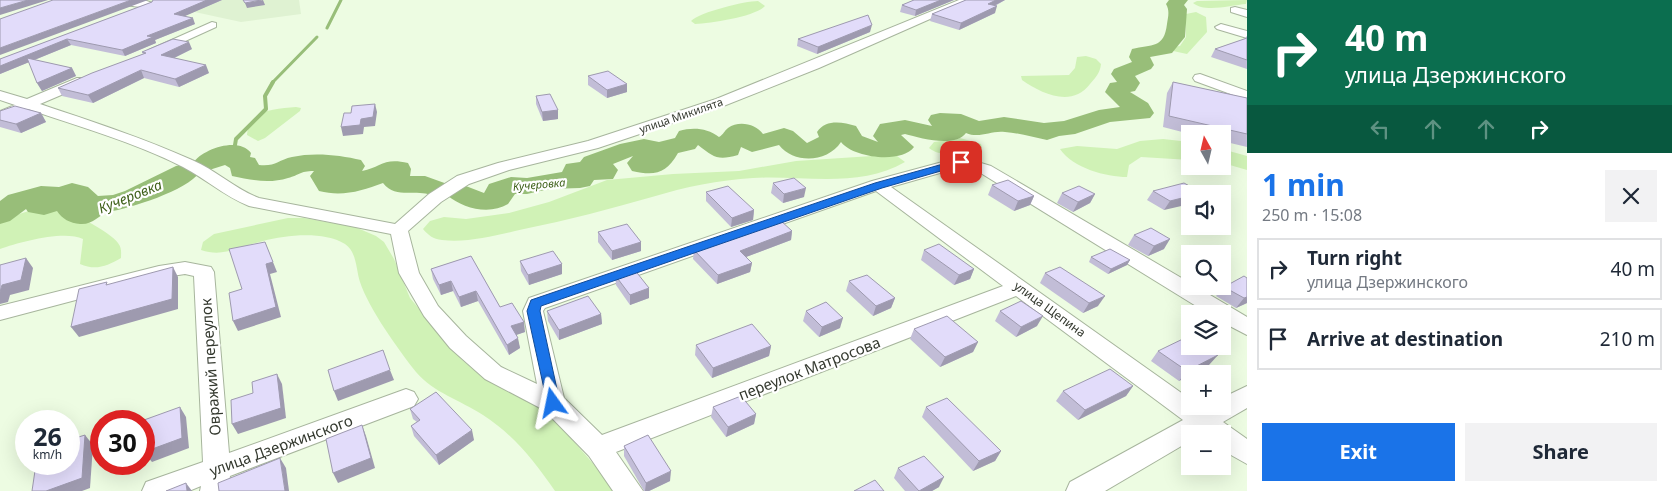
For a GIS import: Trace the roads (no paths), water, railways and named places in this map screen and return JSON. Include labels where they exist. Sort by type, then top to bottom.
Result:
[{"type":"street","points":[[122,0],[150,4]]},
{"type":"street","name":"улица Микилята","points":[[399,230],[435,198],[463,180],[504,166],[593,145],[721,102],[816,65],[968,0]]},
{"type":"street","points":[[124,14],[150,4]]},
{"type":"street","points":[[1235,10],[1247,14]]},
{"type":"street","points":[[141,56],[212,25]]},
{"type":"street","points":[[1221,27],[1247,35]]},
{"type":"street","points":[[0,116],[97,74]]},
{"type":"street","points":[[1200,78],[1247,96]]},
{"type":"street","points":[[0,96],[113,133],[189,164],[239,196],[256,202],[399,230],[409,273],[431,311],[458,342],[493,373],[553,403],[598,448],[629,491]]},
{"type":"street","points":[[553,403],[533,311],[536,303],[878,185],[961,162],[985,169],[1247,327]]},
{"type":"street","name":"улица Щепина","points":[[878,185],[1208,425]]},
{"type":"street","name":"Овражий переулок","points":[[0,313],[159,272],[185,268],[204,272],[216,480]]},
{"type":"street","name":"переулок Матросова","points":[[598,448],[1020,287]]},
{"type":"street","points":[[1220,425],[1247,396]]},
{"type":"street","name":"улица Дзержинского","points":[[156,491],[216,480],[406,399]]},
{"type":"street","name":"улица Щепина","points":[[1231,442],[1247,454]]},
{"type":"street","points":[[1080,491],[1181,445]]},
{"type":"waterway","points":[[327,28],[341,0]]},
{"type":"waterway","name":"Кучеровка","points":[[458,191],[483,202],[488,202],[498,198],[499,190],[511,185],[527,186],[549,181],[580,180],[582,178],[576,170],[603,173],[605,170],[595,168],[592,165],[593,163],[621,151],[637,147],[651,148],[649,158],[640,163],[641,165],[653,165],[659,162],[669,147],[686,144],[688,136],[693,135],[705,138],[718,150],[729,150],[728,142],[737,137],[737,133],[745,131],[751,135],[749,140],[752,144],[784,136],[796,148],[811,151],[825,145],[832,137],[829,132],[837,129],[847,131],[852,140],[857,144],[890,150],[901,147],[886,136],[889,129],[905,127],[928,133],[953,133],[955,131],[940,120],[961,121],[976,129],[1004,124],[1015,127],[1033,127],[1047,133],[1053,128],[1066,129],[1107,115],[1142,113],[1140,108],[1129,103],[1116,92],[1118,88],[1127,86],[1129,83],[1122,74],[1144,65],[1139,57],[1139,53],[1165,49],[1175,37],[1178,9],[1175,4],[1179,0]]},
{"type":"waterway","points":[[272,83],[317,37]]},
{"type":"waterway","points":[[234,151],[236,139],[266,109],[265,96],[273,82]]},
{"type":"waterway","name":"Кучеровка","points":[[206,163],[234,151],[238,153],[236,162],[246,164],[242,170],[262,173],[277,173],[292,165],[302,163],[352,166],[350,169],[330,172],[324,176],[329,185],[336,186],[349,185],[359,180],[376,176],[386,170],[398,169],[395,180],[401,185],[425,184],[439,189]]},
{"type":"waterway","name":"Кучеровка","points":[[0,215],[18,201],[51,193],[38,204],[38,206],[44,206],[72,192],[78,193],[76,198],[86,200],[72,207],[71,211],[81,215],[102,204],[116,204],[135,197],[186,172]]}]
